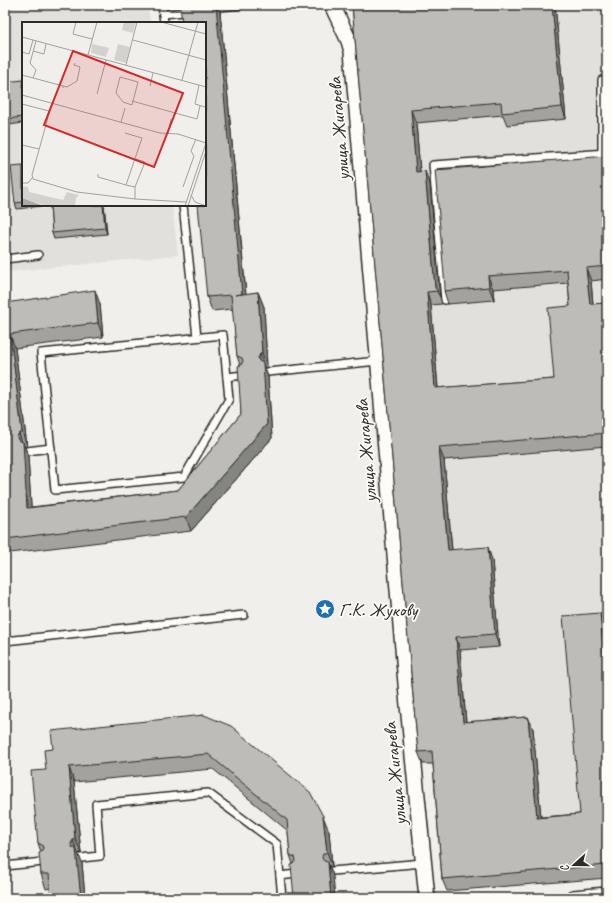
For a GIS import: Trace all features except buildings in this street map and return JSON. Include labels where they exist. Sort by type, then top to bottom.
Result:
[{"type":"street","name":"улица Жигарева","points":[[332,5],[349,41],[352,52],[407,695],[427,898]]},
{"type":"street","points":[[573,898],[607,895]]},
{"type":"lane","points":[[162,5],[164,22]]},
{"type":"lane","points":[[220,8],[241,5]]},
{"type":"lane","points":[[163,14],[184,12]]},
{"type":"lane","points":[[445,300],[433,165],[605,153],[602,80],[607,80]]},
{"type":"lane","points":[[183,206],[197,337]]},
{"type":"lane","points":[[5,259],[38,255]]},
{"type":"lane","points":[[223,335],[229,400],[184,477],[55,490],[41,353],[197,337],[223,335]]},
{"type":"lane","points":[[268,372],[378,361]]},
{"type":"lane","points":[[227,376],[242,375]]},
{"type":"lane","points":[[28,450],[51,448]]},
{"type":"lane","points":[[5,640],[244,615]]},
{"type":"lane","points":[[81,858],[100,856],[96,804],[208,793],[278,844],[282,898]]},
{"type":"lane","points":[[5,866],[43,862]]},
{"type":"lane","points":[[332,871],[423,863]]},
{"type":"lane","points":[[280,876],[296,874]]},
{"type":"shaded area","points":[[5,5],[148,5],[150,22],[22,22],[22,206],[172,206],[178,255],[5,272]]},
{"type":"shaded area","points":[[356,5],[607,5],[607,878],[447,891],[436,764],[420,765]]},
{"type":"place","name":"Г.К. Жукову","points":[[325,609]]}]
